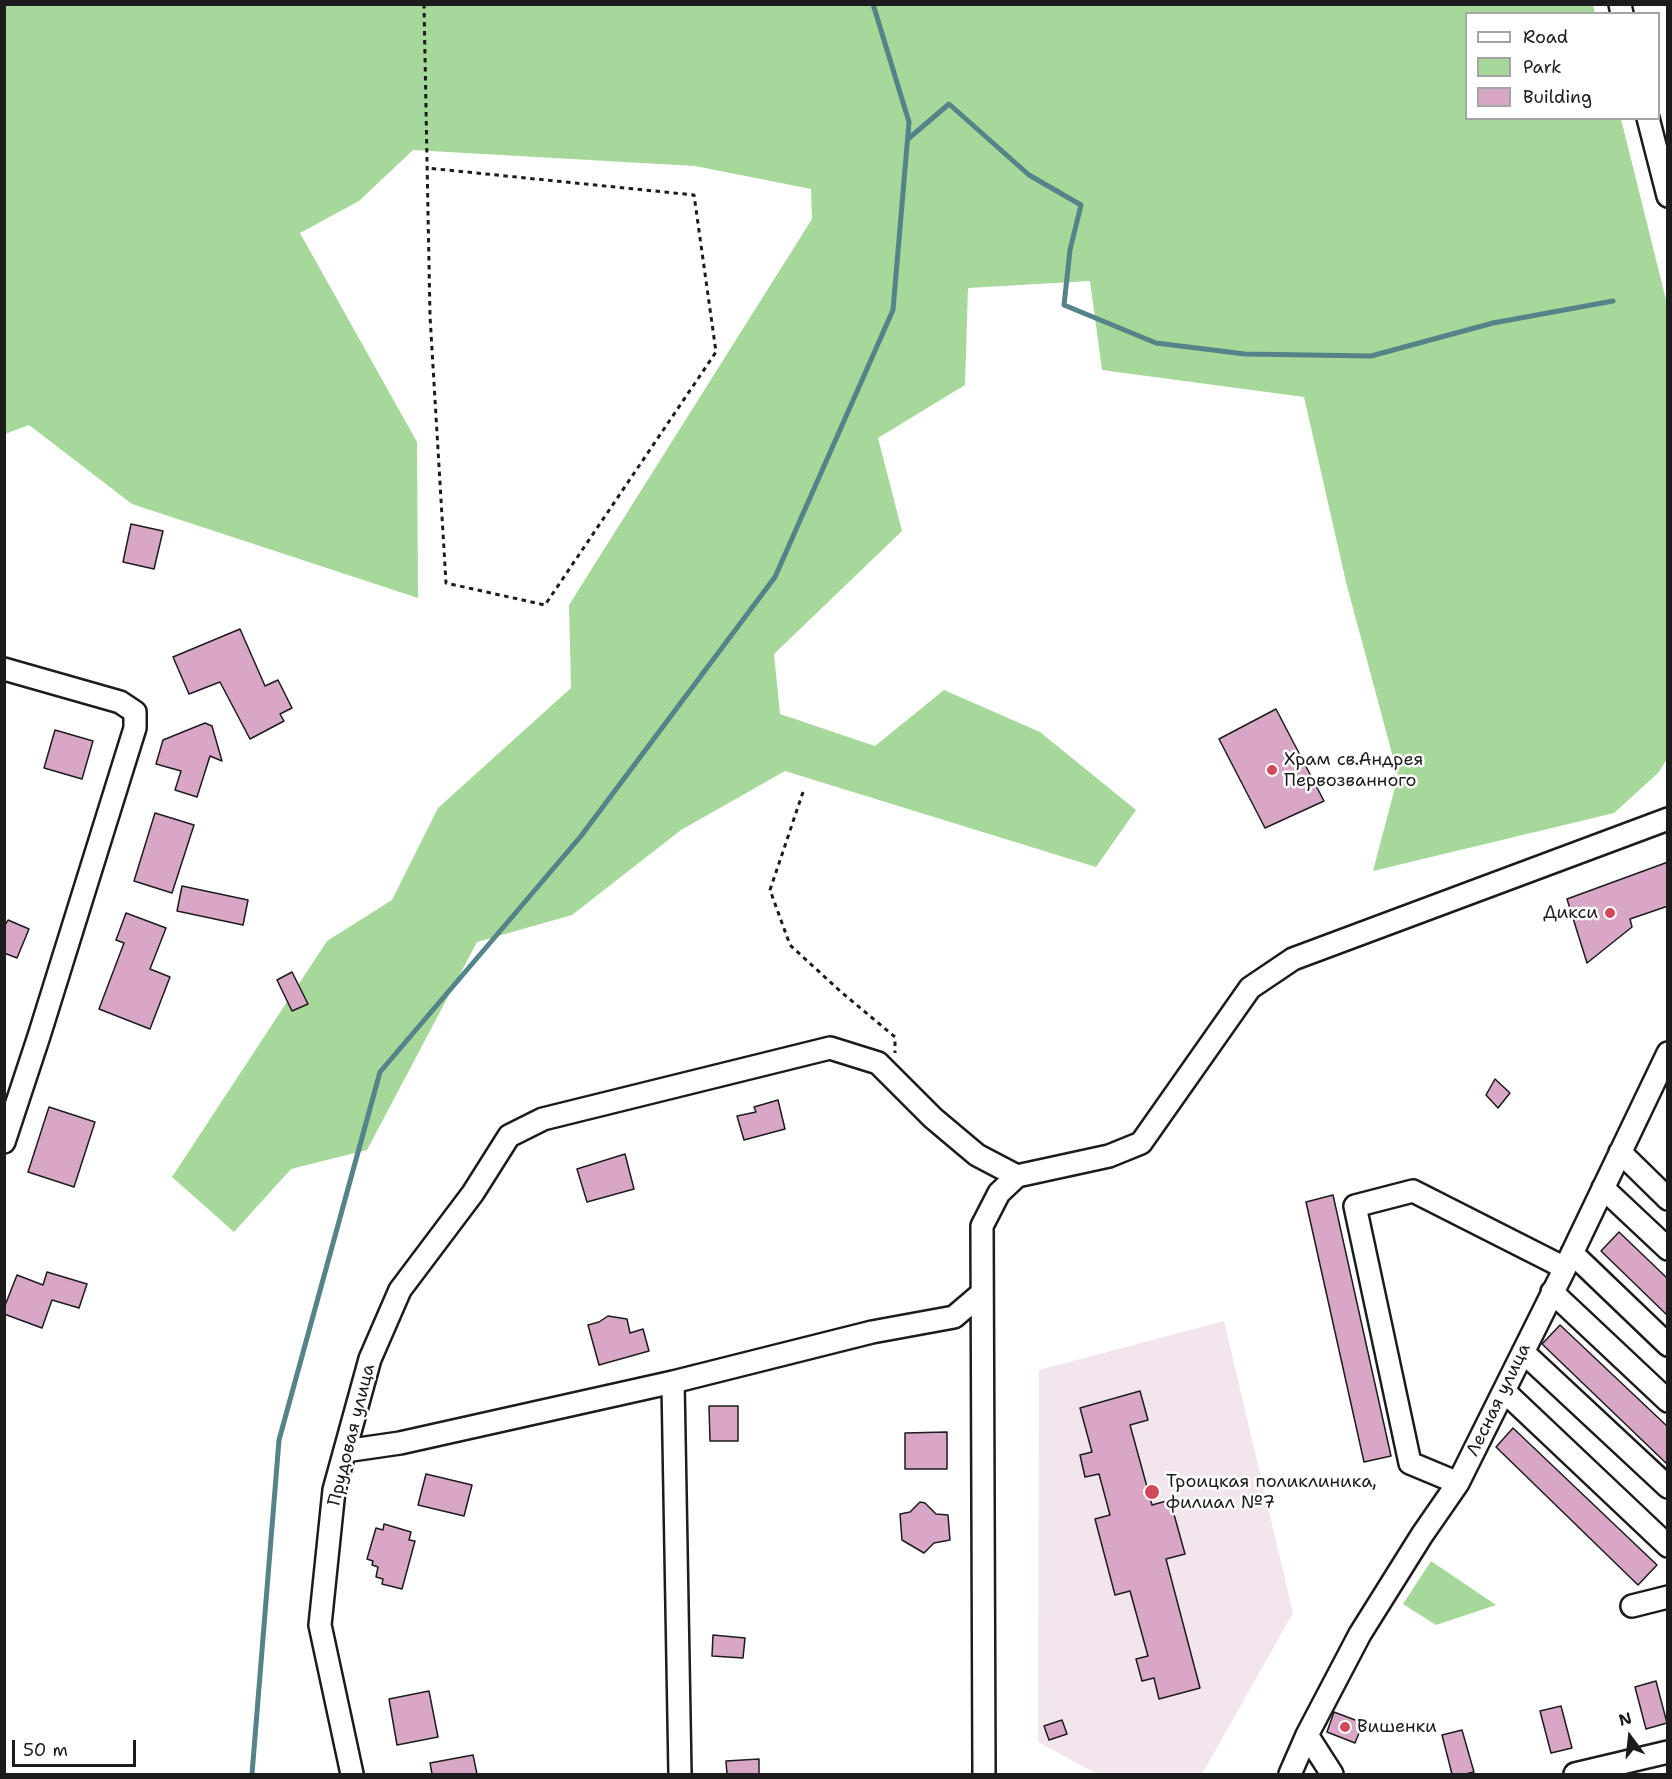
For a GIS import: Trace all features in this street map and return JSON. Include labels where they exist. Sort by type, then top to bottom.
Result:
[{"type":"street","points":[[1649,120],[1664,166],[1668,196]]},
{"type":"street","points":[[4,669],[120,702],[135,712],[135,728],[4,1143]]},
{"type":"street","points":[[984,1774],[982,1226],[999,1193],[1017,1176],[1109,1156],[1141,1143],[1250,988],[1293,959],[1668,819]]},
{"type":"street","name":"Прудовая улица","points":[[352,1774],[320,1625],[334,1490],[370,1359],[400,1290],[473,1193],[509,1136],[543,1119],[830,1048],[878,1063],[933,1118],[977,1155],[1017,1176]]},
{"type":"street","name":"Лесная улица","points":[[1290,1774],[1307,1735],[1360,1634],[1422,1535],[1458,1483],[1668,1053]]},
{"type":"street","points":[[1620,1152],[1668,1198]]},
{"type":"street","points":[[1603,1188],[1668,1249]]},
{"type":"street","points":[[1458,1483],[1410,1463],[1355,1206],[1413,1191],[1568,1260],[1668,1345]]},
{"type":"street","points":[[1552,1292],[1668,1401]]},
{"type":"street","points":[[345,1451],[400,1443],[673,1382],[872,1332],[954,1317],[981,1294]]},
{"type":"street","points":[[1523,1352],[1668,1487]]},
{"type":"street","points":[[673,1382],[680,1774]]},
{"type":"street","points":[[1504,1390],[1668,1546]]},
{"type":"street","points":[[1632,1606],[1668,1597]]},
{"type":"street","points":[[1307,1735],[1332,1774]]},
{"type":"street","points":[[1575,1774],[1668,1752]]},
{"type":"path","points":[[424,4],[427,168],[430,315],[446,583],[545,605],[716,352],[694,195],[427,168]]},
{"type":"path","points":[[803,792],[770,890],[790,945],[895,1037],[894,1079]]},
{"type":"shaded area","name":"Троицкая поликлиника, филиал №7","points":[[1224,1321],[1293,1613],[1202,1774],[1097,1774],[1038,1742],[1039,1370]]},
{"type":"green space","points":[[4,5],[1593,5],[1595,12],[1465,12],[1465,120],[1621,120],[1667,304],[1667,759],[1658,773],[1614,813],[1373,871],[1398,776],[1346,582],[1304,397],[1102,370],[1090,281],[968,288],[965,385],[878,438],[902,531],[774,654],[780,714],[875,746],[944,690],[1040,732],[1136,810],[1096,867],[785,771],[681,830],[572,915],[477,942],[367,1150],[291,1169],[234,1232],[172,1177],[327,941],[392,900],[438,808],[571,688],[569,605],[812,219],[811,189],[695,166],[413,150],[359,201],[300,233],[417,442],[418,598],[132,504],[29,425],[5,434]]},
{"type":"green space","points":[[1431,1561],[1496,1605],[1436,1625],[1403,1604]]},
{"type":"building","points":[[131,524],[163,531],[154,569],[123,562]]},
{"type":"building","points":[[240,629],[265,686],[278,680],[292,708],[280,714],[284,721],[250,739],[220,682],[189,694],[173,657]]},
{"type":"building","name":"Храм св.Андрея Первозванного","points":[[1276,709],[1324,801],[1265,828],[1219,739]]},
{"type":"building","points":[[205,723],[212,726],[222,761],[210,756],[197,797],[175,790],[181,771],[156,764],[163,740]]},
{"type":"building","points":[[55,730],[93,741],[82,779],[44,768]]},
{"type":"building","points":[[155,813],[194,825],[172,893],[134,881]]},
{"type":"building","name":"Дикси","points":[[1668,862],[1668,906],[1630,919],[1632,927],[1587,963],[1567,899]]},
{"type":"building","points":[[182,886],[248,900],[243,925],[177,911]]},
{"type":"building","points":[[126,913],[166,928],[150,969],[170,977],[150,1029],[99,1009],[124,943],[116,940]]},
{"type":"building","points":[[8,920],[29,929],[17,958],[4,953],[4,927]]},
{"type":"building","points":[[292,972],[308,1004],[292,1011],[277,980]]},
{"type":"building","points":[[1495,1079],[1510,1093],[1498,1108],[1486,1095]]},
{"type":"building","points":[[778,1100],[785,1129],[744,1140],[737,1116],[756,1112],[754,1107]]},
{"type":"building","points":[[49,1107],[95,1122],[74,1187],[28,1172]]},
{"type":"building","points":[[625,1154],[634,1189],[587,1202],[577,1169]]},
{"type":"building","points":[[1333,1195],[1391,1456],[1364,1462],[1306,1202]]},
{"type":"building","points":[[1619,1232],[1668,1279],[1668,1316],[1601,1251]]},
{"type":"building","points":[[47,1272],[87,1284],[79,1308],[52,1300],[42,1328],[4,1314],[4,1308],[17,1275],[43,1285]]},
{"type":"building","points":[[608,1316],[627,1319],[630,1333],[643,1329],[649,1351],[599,1365],[588,1325]]},
{"type":"building","points":[[1560,1325],[1668,1427],[1668,1465],[1542,1344]]},
{"type":"building","points":[[1140,1391],[1148,1420],[1130,1425],[1152,1505],[1170,1500],[1185,1554],[1166,1559],[1200,1688],[1159,1699],[1154,1678],[1142,1681],[1136,1659],[1148,1656],[1130,1591],[1115,1595],[1095,1519],[1110,1515],[1099,1474],[1085,1477],[1080,1455],[1092,1452],[1080,1408]]},
{"type":"building","points":[[709,1406],[738,1406],[738,1441],[710,1441]]},
{"type":"building","points":[[1513,1428],[1657,1565],[1638,1585],[1496,1447]]},
{"type":"building","points":[[947,1432],[947,1469],[905,1469],[905,1433]]},
{"type":"building","points":[[426,1474],[472,1485],[464,1516],[418,1505]]},
{"type":"building","points":[[920,1502],[925,1503],[936,1514],[948,1515],[950,1540],[934,1543],[924,1553],[902,1540],[900,1514],[910,1512]]},
{"type":"building","points":[[384,1524],[411,1532],[409,1540],[415,1541],[402,1589],[382,1584],[383,1579],[376,1577],[378,1567],[372,1565],[373,1561],[367,1559],[376,1528],[383,1530]]},
{"type":"building","points":[[713,1635],[745,1638],[743,1658],[712,1656]]},
{"type":"building","points":[[1656,1681],[1667,1723],[1646,1729],[1635,1687]]},
{"type":"building","points":[[429,1691],[438,1737],[397,1745],[389,1699]]},
{"type":"building","points":[[1561,1706],[1572,1748],[1551,1753],[1540,1711]]},
{"type":"building","name":"Вишенки","points":[[1334,1712],[1363,1723],[1355,1743],[1327,1732]]},
{"type":"building","points":[[1062,1720],[1067,1734],[1049,1740],[1044,1726]]},
{"type":"building","points":[[1462,1730],[1474,1772],[1452,1774],[1442,1735]]},
{"type":"building","points":[[473,1755],[477,1774],[432,1774],[430,1763]]},
{"type":"building","points":[[759,1759],[759,1774],[727,1774],[726,1761]]},
{"type":"waterway","points":[[252,1774],[279,1440],[380,1072],[581,836],[775,577],[893,310],[909,122],[873,4]]},
{"type":"waterway","points":[[908,139],[949,104],[1029,175],[1081,205],[1070,250],[1064,305],[1156,343],[1245,354],[1371,356],[1493,323],[1613,301]]},
{"type":"place","name":"Храм св.Андрея Первозванного","points":[[1272,770]]},
{"type":"place","name":"Дикси","points":[[1610,913]]},
{"type":"place","name":"Троицкая поликлиника, филиал №7","points":[[1152,1492]]},
{"type":"place","name":"Вишенки","points":[[1345,1727]]}]
